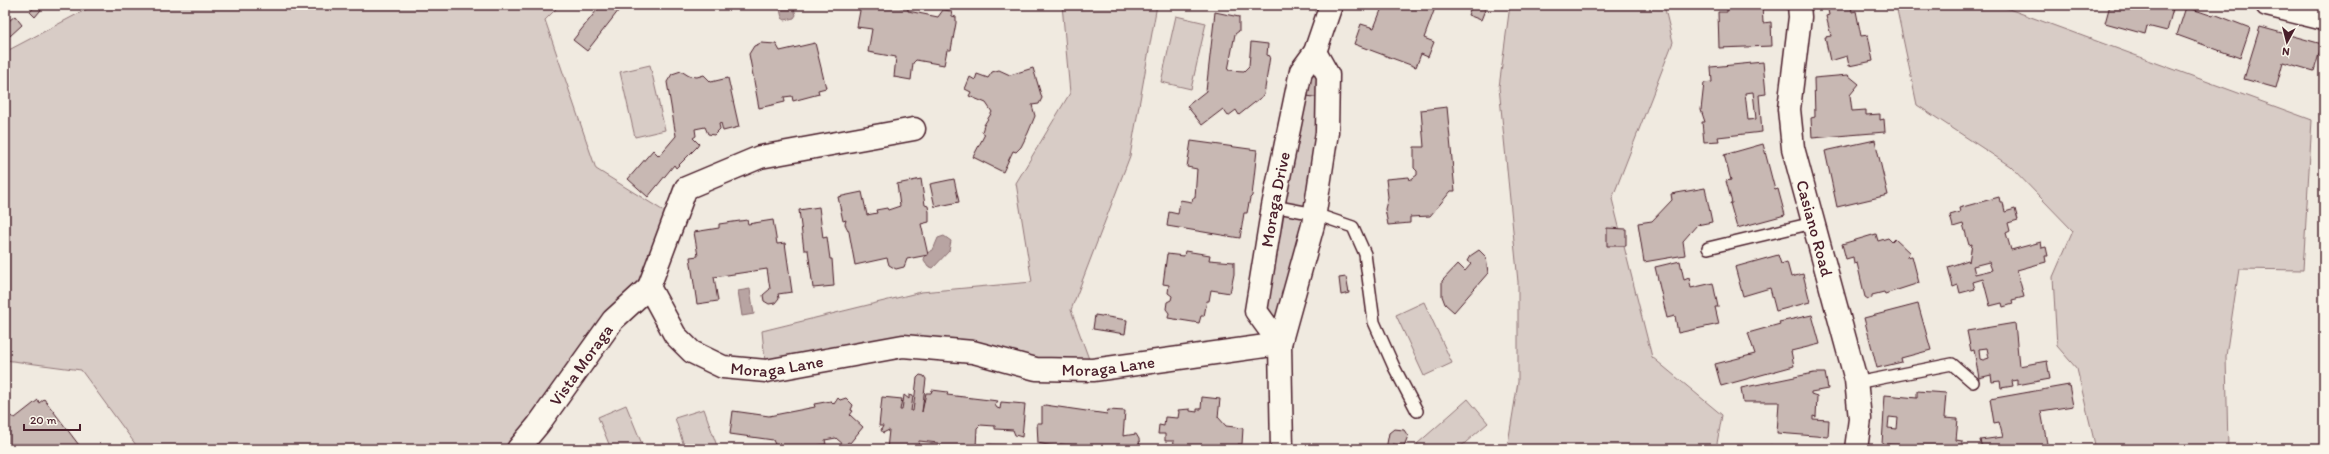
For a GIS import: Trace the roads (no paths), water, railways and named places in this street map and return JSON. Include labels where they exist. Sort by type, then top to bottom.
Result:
[{"type":"street","name":"Moraga Drive","points":[[1280,344],[1256,311],[1273,206],[1301,71],[1314,52],[1331,5]]},
{"type":"street","name":"Casiano Road","points":[[1799,5],[1800,17],[1789,109],[1793,148],[1856,383],[1860,419],[1856,449]]},
{"type":"street","points":[[2267,5],[2324,19]]},
{"type":"street","points":[[1282,449],[1280,344],[1315,214],[1327,132],[1328,75],[1314,52]]},
{"type":"street","points":[[649,287],[686,188],[760,157],[914,129]]},
{"type":"street","name":"Moraga Lane","points":[[649,287],[675,334],[692,352],[723,367],[751,370],[766,371],[903,346],[973,352],[1036,369],[1093,370],[1280,344]]},
{"type":"street","name":"Vista Moraga","points":[[518,449],[538,425],[613,320],[649,287]]},
{"type":"lane","points":[[1273,206],[1315,214],[1353,227],[1365,254],[1374,322],[1394,367],[1417,411]]},
{"type":"lane","points":[[1708,248],[1813,223]]},
{"type":"lane","points":[[1856,383],[1952,364],[1973,382]]}]
